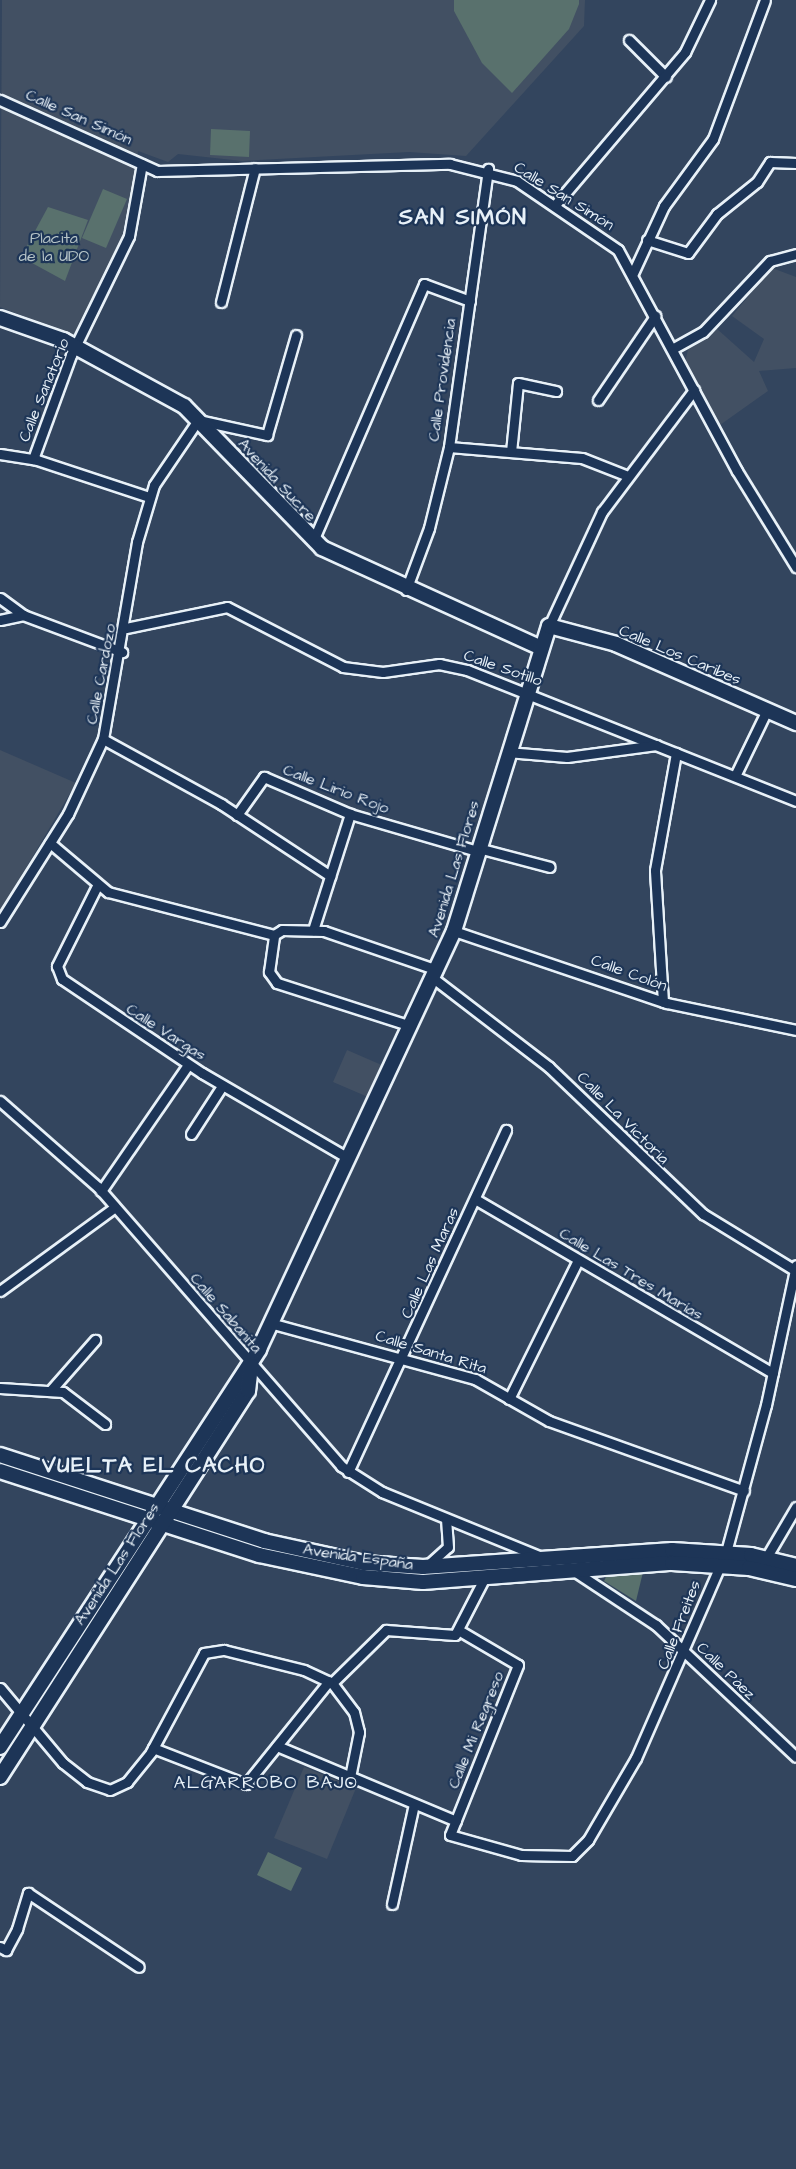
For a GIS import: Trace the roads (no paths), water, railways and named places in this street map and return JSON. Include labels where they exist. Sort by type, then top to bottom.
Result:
[{"type":"street","points":[[555,205],[666,77],[685,52],[711,0]]},
{"type":"street","points":[[633,273],[664,206],[713,139],[765,0]]},
{"type":"street","points":[[629,40],[666,77]]},
{"type":"street","name":"Calle San Simón","points":[[0,100],[142,164],[164,171],[414,163],[488,169],[555,205],[609,241],[633,273],[694,390],[796,567]]},
{"type":"street","points":[[647,240],[688,254],[717,214],[757,182],[770,162],[796,162]]},
{"type":"street","name":"Calle Sanatorio","points":[[33,459],[76,347],[129,236],[142,164]]},
{"type":"street","points":[[221,302],[240,245],[255,168]]},
{"type":"street","name":"Calle Providencia","points":[[406,590],[429,528],[448,447],[458,353],[470,301],[488,169]]},
{"type":"street","points":[[672,349],[703,332],[770,261],[796,254]]},
{"type":"street","points":[[313,541],[424,284],[470,301]]},
{"type":"street","points":[[598,400],[655,316]]},
{"type":"street","name":"Avenida Sucre","points":[[0,318],[76,347],[176,400],[198,420],[313,541],[406,590],[541,648]]},
{"type":"street","points":[[198,420],[267,435],[296,334]]},
{"type":"street","points":[[511,452],[518,383],[556,391]]},
{"type":"street","name":"Avenida Las Flores","points":[[0,1747],[156,1506],[251,1365],[454,931],[526,690],[577,557],[628,476],[694,390]]},
{"type":"street","name":"Calle Cardozo","points":[[0,922],[50,843],[103,739],[122,652],[149,497],[198,420]]},
{"type":"street","points":[[448,447],[596,461],[628,476]]},
{"type":"street","points":[[0,454],[33,459],[149,497]]},
{"type":"street","points":[[0,598],[23,615],[122,652]]},
{"type":"street","name":"Calle Sotillo","points":[[126,628],[227,607],[343,667],[383,672],[439,664],[526,690],[796,801]]},
{"type":"street","points":[[0,620],[23,615]]},
{"type":"street","name":"Calle Los Caribes","points":[[549,626],[616,644],[796,723]]},
{"type":"street","points":[[735,776],[767,710]]},
{"type":"street","points":[[103,739],[237,815],[330,876]]},
{"type":"street","points":[[507,753],[567,757],[656,745]]},
{"type":"street","points":[[663,1002],[655,870],[676,753]]},
{"type":"street","name":"Calle Lirio Rojo","points":[[237,815],[264,777],[350,814],[477,850],[550,867]]},
{"type":"street","points":[[50,843],[98,884],[114,894],[274,935],[313,930],[350,814]]},
{"type":"street","name":"Calle Vargas","points":[[98,884],[59,960],[58,974],[188,1065],[348,1158]]},
{"type":"street","name":"Calle La Victoria","points":[[313,930],[435,974],[549,1067],[703,1214],[796,1268]]},
{"type":"street","name":"Calle Colón","points":[[454,931],[663,1002],[796,1030]]},
{"type":"street","points":[[274,935],[269,972],[277,983],[411,1026]]},
{"type":"street","points":[[101,1191],[188,1065]]},
{"type":"street","points":[[191,1134],[222,1086]]},
{"type":"street","name":"Calle Sabanita","points":[[0,1101],[101,1191],[251,1365],[348,1472],[446,1520],[548,1558]]},
{"type":"street","name":"Calle Las Maras","points":[[348,1472],[404,1357],[506,1130]]},
{"type":"street","name":"Calle Las Tres Marías","points":[[475,1200],[773,1373]]},
{"type":"street","points":[[0,1291],[115,1207]]},
{"type":"street","points":[[509,1399],[578,1260]]},
{"type":"street","name":"Calle Freites","points":[[450,1835],[521,1855],[564,1858],[578,1851],[627,1777],[686,1653],[718,1565],[726,1552],[744,1491],[796,1268]]},
{"type":"street","name":"Calle Santa Rita","points":[[270,1323],[404,1357],[475,1379],[549,1421],[744,1491]]},
{"type":"street","points":[[51,1390],[95,1340]]},
{"type":"street","name":"Avenida Las Flores","points":[[0,1777],[248,1391],[251,1365]]},
{"type":"street","points":[[0,1388],[51,1390],[67,1395],[105,1424]]},
{"type":"street","name":"Avenida España","points":[[0,1455],[171,1511],[313,1554],[423,1567],[651,1550],[726,1552],[766,1558],[796,1566]]},
{"type":"street","name":"Avenida España","points":[[0,1471],[162,1524],[333,1573],[406,1581],[572,1570],[718,1565],[796,1580]]},
{"type":"street","points":[[766,1558],[796,1507]]},
{"type":"street","points":[[423,1567],[448,1547],[446,1520]]},
{"type":"street","name":"Calle Páez","points":[[572,1570],[642,1614],[796,1757]]},
{"type":"street","points":[[153,1748],[242,1785],[330,1682],[386,1630],[450,1636],[460,1631],[485,1577]]},
{"type":"street","name":"Calle Mi Regreso","points":[[450,1835],[518,1665],[460,1631]]},
{"type":"street","points":[[0,1688],[23,1711],[63,1763],[104,1790],[127,1782],[153,1748],[192,1668],[209,1650],[330,1682],[358,1720],[350,1777]]},
{"type":"street","points":[[277,1746],[456,1821]]},
{"type":"street","points":[[392,1904],[414,1804]]},
{"type":"street","points":[[0,1947],[6,1950],[17,1929],[28,1893],[139,1967]]},
{"type":"district","name":"SAN SIMÓN","points":[[463,218]]},
{"type":"district","name":"VUELTA EL CACHO","points":[[154,1466]]},
{"type":"district","name":"ALGARROBO BAJO","points":[[266,1783]]},
{"type":"park label","name":"Placita de la UDO","points":[[54,247]]}]
